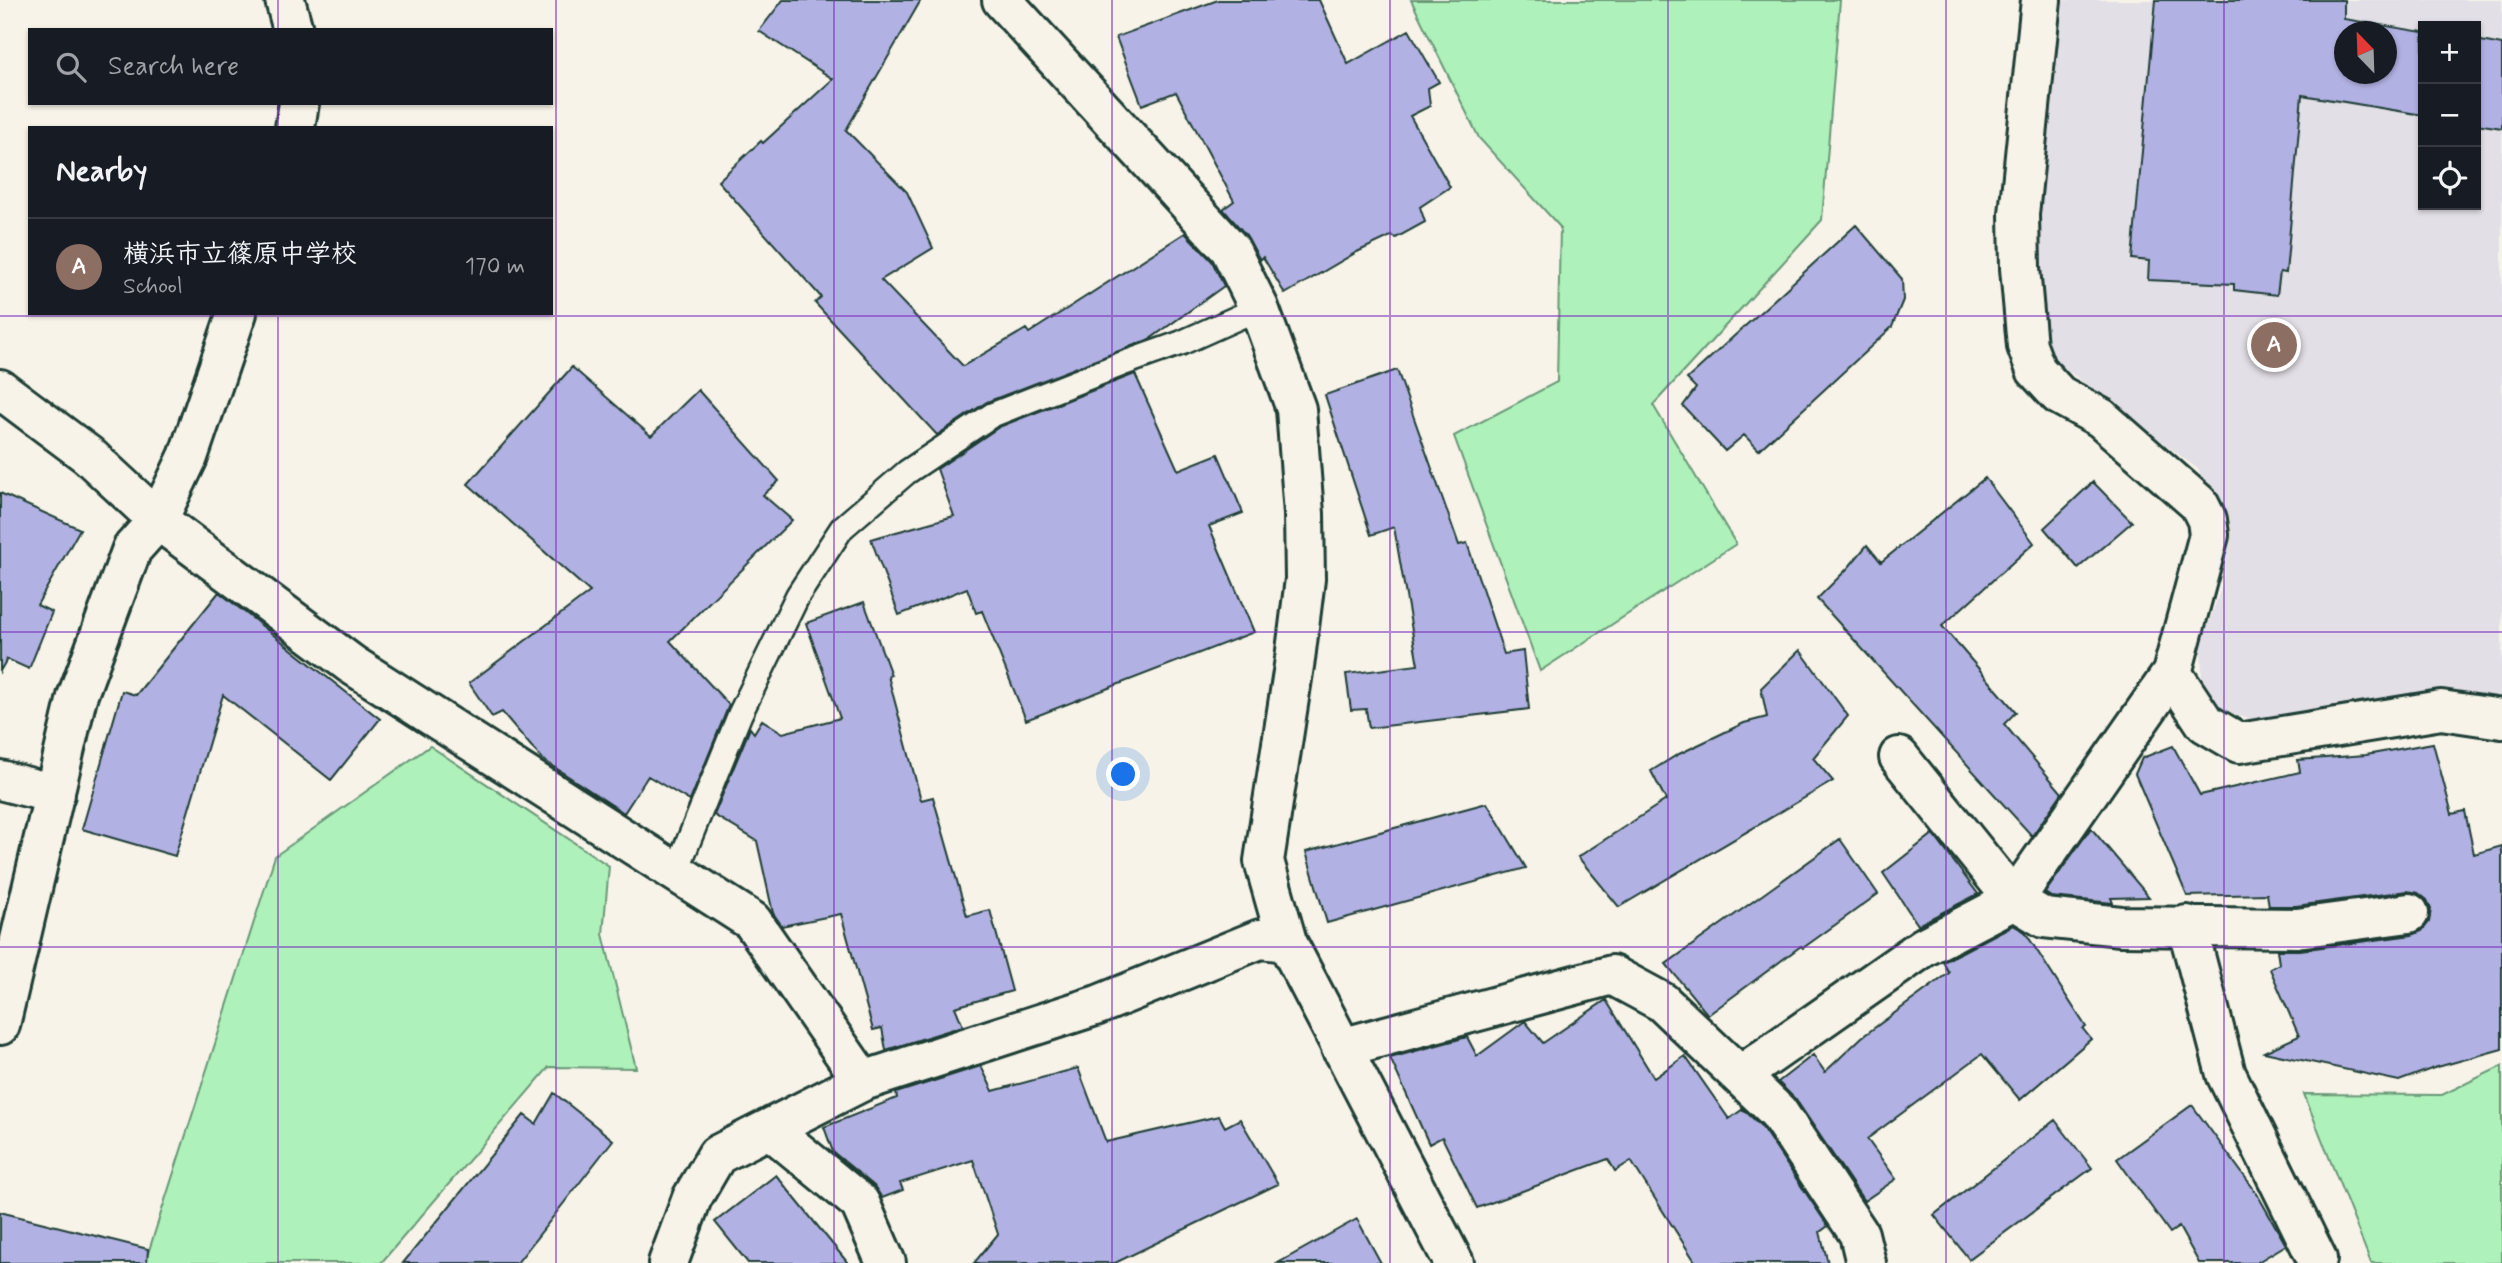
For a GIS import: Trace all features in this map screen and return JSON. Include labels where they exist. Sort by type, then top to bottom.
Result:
[{"type":"street","points":[[285,0],[292,28]]},
{"type":"street","points":[[1003,0],[1230,249],[1259,308],[1296,409],[1304,514],[1304,579],[1264,860],[1287,942],[1454,1263]]},
{"type":"street","points":[[1741,1075],[1924,947],[2014,900],[2172,673],[2209,535],[2207,520],[2199,504],[2101,418],[2059,394],[2036,370],[2027,346],[2020,268],[2019,214],[2041,0]]},
{"type":"street","points":[[295,126],[299,105]]},
{"type":"street","points":[[0,1025],[77,697],[132,549],[158,520],[188,457],[236,315]]},
{"type":"street","points":[[0,389],[88,455],[158,520],[351,664],[752,921],[863,1081]]},
{"type":"street","points":[[2172,673],[2205,723],[2239,743],[2441,710],[2502,719]]},
{"type":"street","points":[[1899,757],[2014,900],[2044,918],[2121,926],[2297,928],[2409,913]]},
{"type":"street","points":[[0,780],[55,794]]},
{"type":"street","points":[[2187,925],[2226,1074],[2317,1259]]},
{"type":"street","points":[[668,1263],[692,1198],[717,1155],[863,1081],[1098,1005],[1261,939],[1287,942]]},
{"type":"street","points":[[1341,1048],[1612,975],[1662,1002],[1778,1112],[1859,1234],[1866,1263]]},
{"type":"street","points":[[769,1129],[860,1203],[886,1263]]},
{"type":"lane","points":[[676,872],[740,714],[798,596],[842,528],[907,472],[992,415],[1181,343],[1259,308]]},
{"type":"shaded area","points":[[2057,0],[2502,0],[2502,702],[2441,695],[2252,720],[2221,710],[2202,682],[2201,644],[2222,586],[2229,534],[2198,469],[2055,361],[2036,329],[2030,186]]},
{"type":"green space","points":[[1411,0],[1840,0],[1822,220],[1653,405],[1736,544],[1540,671],[1454,436],[1557,382],[1560,227],[1479,138]]},
{"type":"green space","points":[[430,746],[609,866],[603,934],[636,1068],[549,1067],[381,1263],[145,1263],[275,856]]},
{"type":"green space","points":[[2502,1066],[2502,1263],[2371,1263],[2304,1094],[2442,1095]]},
{"type":"building","points":[[783,0],[921,0],[846,130],[907,192],[933,248],[881,280],[963,366],[1026,329],[1029,333],[1185,233],[1212,261],[1224,286],[1150,339],[987,402],[937,435],[815,303],[821,297],[718,181],[833,79],[759,31]]},
{"type":"building","points":[[1218,0],[1319,0],[1348,64],[1409,30],[1439,82],[1428,88],[1430,106],[1410,116],[1450,187],[1420,207],[1425,222],[1396,238],[1391,236],[1357,252],[1285,294],[1263,257],[1260,260],[1246,235],[1223,209],[1234,201],[1176,92],[1142,105],[1116,37]]},
{"type":"building","points":[[2156,0],[2344,0],[2344,19],[2356,21],[2334,21],[2334,84],[2397,84],[2397,28],[2418,31],[2418,114],[2302,95],[2286,273],[2280,272],[2277,295],[2234,290],[2234,284],[2148,280],[2149,261],[2132,259]]},
{"type":"building","points":[[2481,41],[2502,45],[2502,128],[2481,125]]},
{"type":"building","points":[[1856,225],[1902,279],[1903,300],[1892,327],[1759,450],[1744,435],[1725,451],[1683,406],[1696,388],[1687,379]]},
{"type":"building","points":[[572,367],[651,436],[698,390],[779,481],[763,495],[792,520],[670,641],[729,705],[690,801],[648,776],[624,813],[542,759],[502,712],[492,717],[469,683],[590,592],[468,484]]},
{"type":"building","points":[[1397,370],[1459,545],[1467,543],[1504,654],[1523,651],[1529,709],[1369,728],[1366,709],[1351,710],[1346,674],[1418,665],[1394,527],[1371,535],[1325,395]]},
{"type":"building","points":[[1135,374],[1178,470],[1218,454],[1243,513],[1209,526],[1254,632],[1026,720],[982,611],[976,613],[967,588],[899,615],[871,539],[954,516],[937,469],[999,427]]},
{"type":"building","points":[[1985,478],[2034,543],[1942,626],[2016,712],[2004,724],[2062,793],[2032,836],[1817,599],[1867,545],[1881,562]]},
{"type":"building","points":[[2093,482],[2132,522],[2078,568],[2044,528]]},
{"type":"building","points":[[0,493],[80,529],[37,605],[52,612],[29,669],[7,659],[0,671]]},
{"type":"building","points":[[219,592],[380,719],[331,780],[223,695],[175,856],[82,829],[122,691],[136,695]]},
{"type":"building","points":[[864,602],[891,675],[888,676],[921,800],[933,797],[967,916],[990,910],[1012,991],[955,1007],[963,1026],[886,1050],[882,1028],[873,1030],[841,914],[782,926],[773,913],[757,841],[714,815],[750,728],[754,733],[762,720],[783,733],[840,718],[806,623]]},
{"type":"building","points":[[1800,650],[1848,716],[1813,758],[1833,781],[1619,907],[1578,857],[1666,800],[1651,771],[1677,755],[1744,723],[1767,717],[1761,688]]},
{"type":"building","points":[[2433,743],[2452,814],[2465,811],[2474,854],[2502,846],[2502,1049],[2399,1081],[2264,1052],[2299,1036],[2270,969],[2279,964],[2277,950],[2300,950],[2412,935],[2422,931],[2429,922],[2431,909],[2427,900],[2418,893],[2407,891],[2296,906],[2269,906],[2267,894],[2187,896],[2135,774],[2142,758],[2173,746],[2200,795],[2300,772],[2298,760],[2366,755]]},
{"type":"building","points":[[1487,803],[1526,868],[1327,923],[1306,852]]},
{"type":"building","points":[[2091,828],[2149,897],[2111,898],[2113,903],[2051,897],[2045,893]]},
{"type":"building","points":[[1933,834],[1978,894],[1918,925],[1883,873]]},
{"type":"building","points":[[1840,839],[1878,894],[1803,948],[1801,946],[1708,1015],[1666,964]]},
{"type":"building","points":[[2013,925],[2025,932],[2091,1039],[2020,1100],[1982,1054],[1867,1139],[1896,1179],[1864,1201],[1796,1100],[1778,1082],[1813,1055],[1825,1072],[1862,1037],[1949,973],[1943,962]]},
{"type":"building","points":[[1606,1000],[1654,1078],[1685,1056],[1729,1119],[1743,1109],[1761,1126],[1828,1226],[1820,1232],[1828,1263],[1696,1263],[1631,1161],[1615,1171],[1608,1159],[1477,1208],[1442,1137],[1429,1144],[1390,1058],[1467,1037],[1477,1056],[1525,1021],[1543,1043]]},
{"type":"building","points":[[981,1066],[993,1091],[1078,1068],[1106,1142],[1219,1116],[1225,1127],[1240,1119],[1278,1184],[1115,1263],[974,1263],[998,1234],[973,1160],[900,1183],[903,1190],[882,1198],[874,1186],[833,1152],[824,1127],[897,1098],[896,1093]]},
{"type":"building","points":[[554,1093],[613,1140],[517,1263],[403,1263],[524,1115],[536,1124]]},
{"type":"building","points":[[2192,1105],[2256,1192],[2286,1245],[2256,1263],[2199,1263],[2179,1227],[2170,1233],[2117,1159]]},
{"type":"building","points":[[2055,1120],[2092,1168],[1969,1259],[1934,1215]]},
{"type":"building","points":[[776,1175],[848,1263],[748,1263],[715,1222]]},
{"type":"building","points":[[0,1212],[148,1249],[147,1263],[0,1263]]},
{"type":"building","points":[[1357,1219],[1381,1263],[1278,1263]]},
{"type":"place","name":"横浜市立篠原中学校","points":[[2274,345]]}]
